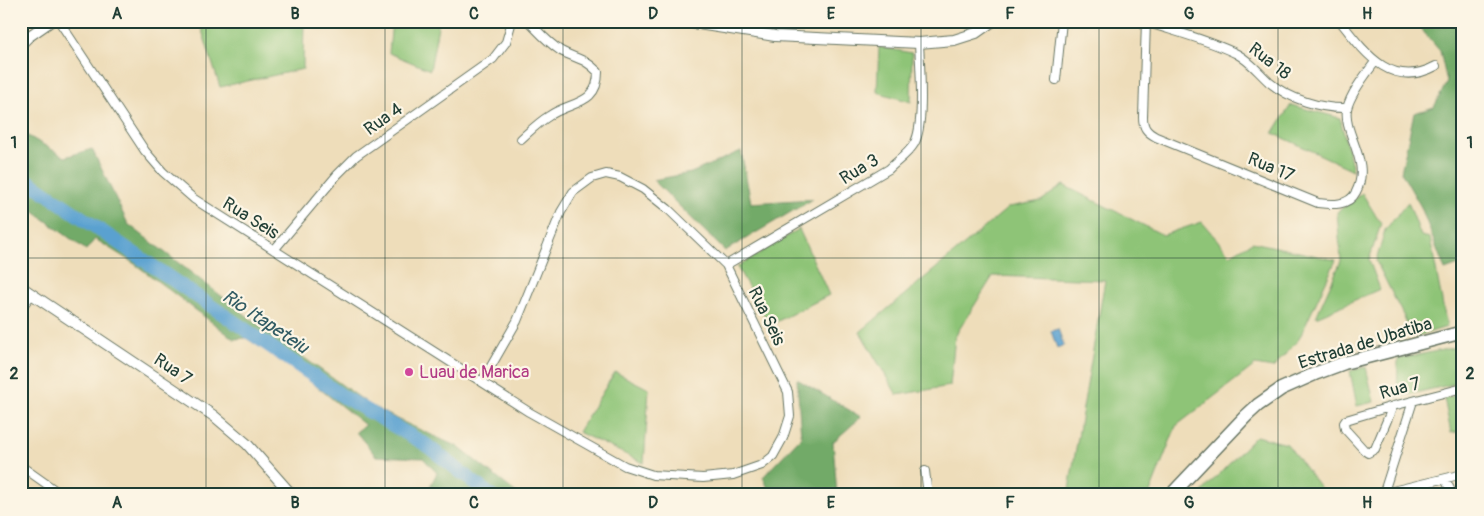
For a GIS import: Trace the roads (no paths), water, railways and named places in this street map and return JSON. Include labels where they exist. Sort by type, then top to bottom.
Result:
[{"type":"main road","name":"Estrada de Ubatiba","points":[[1172,495],[1246,416],[1281,389],[1344,364],[1463,332]]},
{"type":"street","points":[[21,44],[51,21]]},
{"type":"street","name":"Rua Seis","points":[[59,21],[145,151],[163,172],[194,199],[529,412],[625,466],[653,475],[703,478],[733,475],[762,465],[773,456],[783,438],[790,416],[788,392],[726,265],[668,209],[643,189],[620,177],[606,174],[592,178],[573,192],[561,212],[517,321],[482,382]]},
{"type":"street","name":"Rua 4","points":[[274,250],[337,175],[356,156],[493,59],[506,42],[512,21]]},
{"type":"street","points":[[521,138],[561,108],[581,102],[590,96],[598,82],[598,72],[590,64],[552,45],[528,21]]},
{"type":"street","points":[[679,21],[775,36],[920,43],[954,40],[976,33],[992,21]]},
{"type":"street","points":[[1056,80],[1062,21]]},
{"type":"street","points":[[1340,21],[1375,62],[1385,68],[1400,73],[1422,72],[1436,66]]},
{"type":"street","name":"Rua 17","points":[[1146,22],[1143,122],[1147,131],[1156,137],[1318,202],[1338,204],[1351,199],[1360,184],[1361,176],[1360,160],[1350,128],[1347,108]]},
{"type":"street","name":"Rua 18","points":[[1146,22],[1235,53],[1249,62],[1276,87],[1300,99],[1330,108],[1347,108]]},
{"type":"street","name":"Rua 3","points":[[726,265],[889,169],[903,156],[914,143],[920,126],[920,43]]},
{"type":"street","points":[[1347,108],[1360,83],[1375,62]]},
{"type":"street","name":"Rua 7","points":[[21,287],[214,416],[247,444],[292,495]]},
{"type":"street","points":[[21,308],[32,294]]},
{"type":"street","name":"Rua 7","points":[[1393,406],[1377,445],[1372,452],[1368,453],[1361,448],[1345,428],[1344,423],[1346,420],[1393,406],[1463,388]]},
{"type":"street","points":[[1384,494],[1413,401]]},
{"type":"street","points":[[21,466],[62,495]]},
{"type":"street","points":[[924,471],[928,495]]},
{"type":"street","points":[[1384,494],[1463,474]]},
{"type":"street","points":[[1388,479],[1400,489]]},
{"type":"street","points":[[1445,479],[1455,495],[1463,489]]},
{"type":"water","points":[[1058,329],[1064,345],[1057,348],[1051,331]]},
{"type":"waterway","name":"Rio Itapeteiu","points":[[21,176],[344,397],[425,444],[490,495]]},
{"type":"place","name":"Luau de Marica","points":[[409,372]]}]
